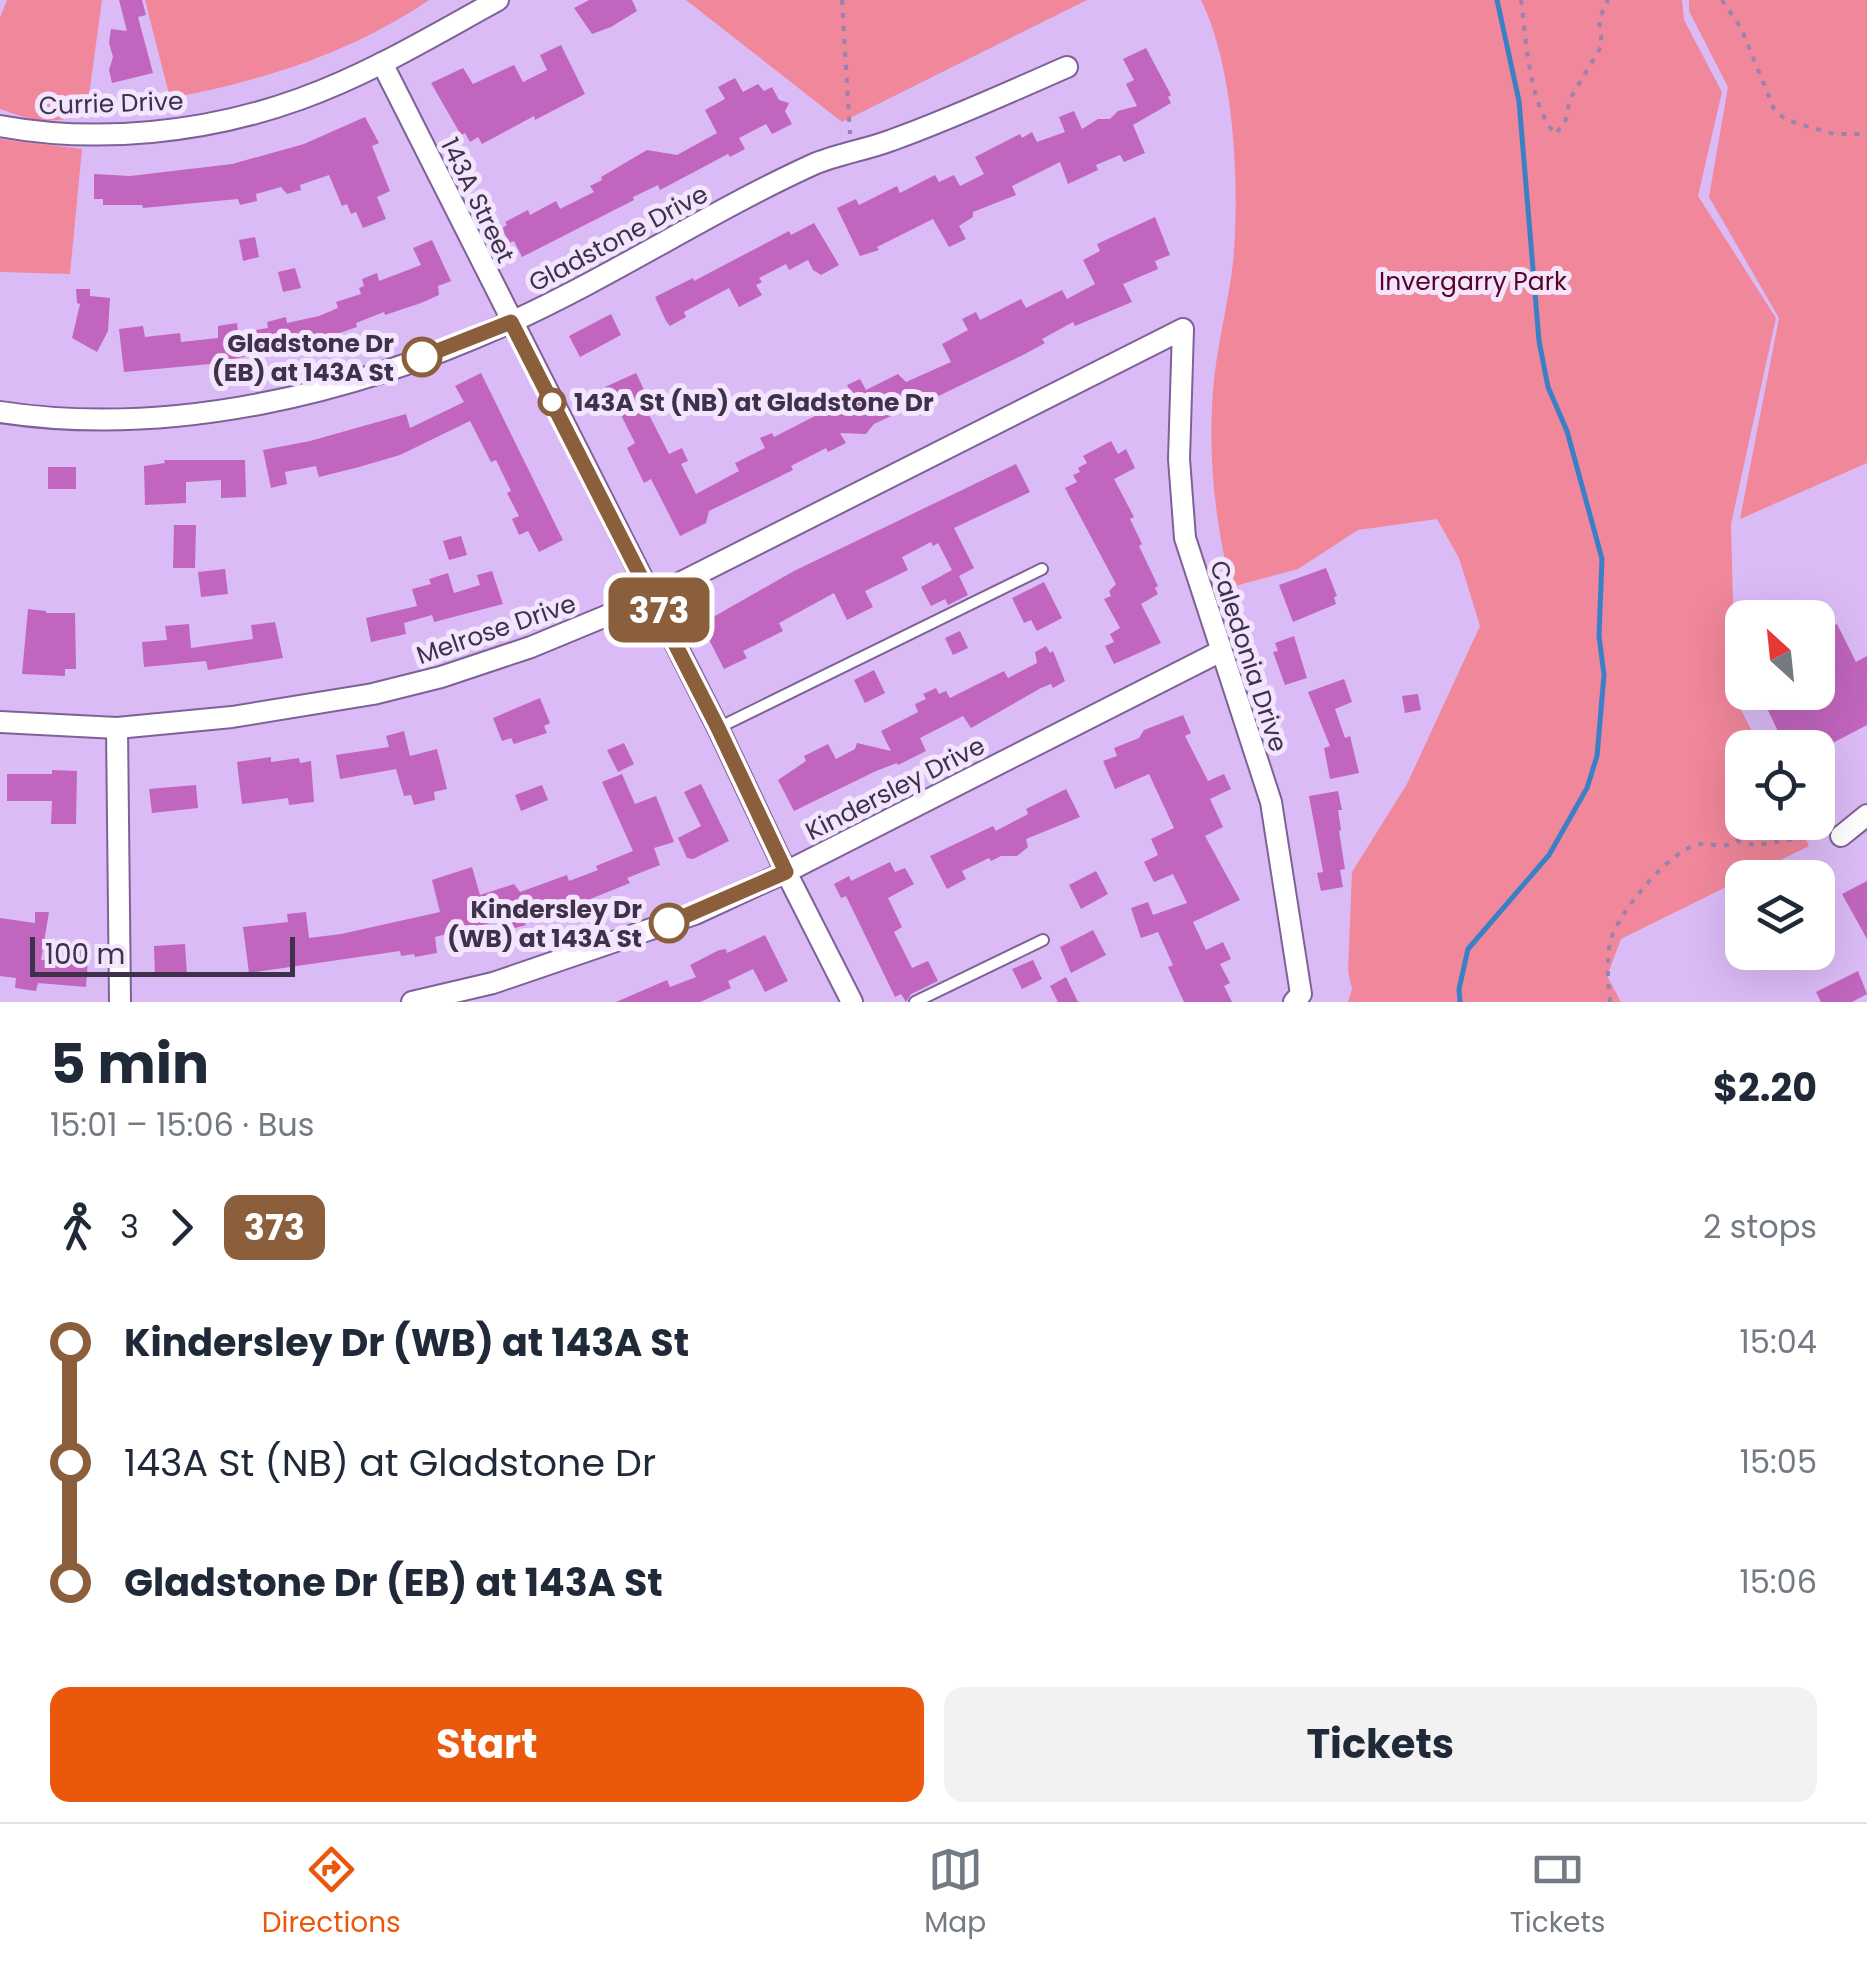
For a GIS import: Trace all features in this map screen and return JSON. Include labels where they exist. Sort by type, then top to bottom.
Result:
[{"type":"street","name":"Currie Drive","points":[[0,126],[89,134],[147,132],[224,121],[300,99],[382,63],[498,0]]},
{"type":"street","name":"143A Street","points":[[382,63],[852,1002]]},
{"type":"street","name":"Gladstone Drive","points":[[0,412],[49,420],[214,411],[338,385],[456,346],[511,322],[816,163],[894,140],[1067,68]]},
{"type":"street","name":"Melrose Drive","points":[[0,722],[117,728],[232,717],[374,694],[532,647],[652,597],[1183,330]]},
{"type":"street","name":"Caledonia Drive","points":[[1183,330],[1179,459],[1185,538],[1271,802],[1298,998]]},
{"type":"street","name":"Kindersley Drive","points":[[412,1002],[493,983],[695,914],[786,872],[1220,652]]},
{"type":"street","points":[[117,728],[120,1002]]},
{"type":"street","points":[[1840,836],[1867,815]]},
{"type":"lane","points":[[718,728],[1042,569]]},
{"type":"lane","points":[[914,1002],[1043,940]]},
{"type":"path","points":[[842,0],[852,140]]},
{"type":"path","points":[[1520,0],[1527,54],[1539,102],[1555,134],[1562,128],[1570,99],[1602,44],[1599,19],[1608,0]]},
{"type":"path","points":[[1722,0],[1741,28],[1774,109],[1786,120],[1834,134],[1867,134]]},
{"type":"path","points":[[1610,1002],[1612,935],[1634,898],[1668,860],[1700,844],[1729,847],[1738,841],[1754,845],[1788,840]]},
{"type":"green space","points":[[7,0],[102,0],[86,117],[38,122],[0,109],[0,18]]},
{"type":"green space","points":[[145,0],[429,0],[337,50],[238,83],[170,98]]},
{"type":"green space","points":[[686,0],[1087,0],[842,122]]},
{"type":"green space","name":"Invergarry Park","points":[[1201,0],[1682,0],[1684,20],[1722,92],[1698,196],[1776,318],[1731,524],[1733,600],[1725,600],[1725,710],[1741,710],[1751,730],[1725,730],[1725,840],[1806,840],[1809,846],[1781,860],[1725,860],[1725,888],[1621,939],[1607,976],[1621,1002],[1348,1002],[1352,989],[1348,971],[1352,872],[1407,784],[1480,626],[1459,558],[1437,519],[1358,530],[1298,569],[1231,587],[1214,490],[1211,441],[1213,391],[1233,263],[1235,165],[1228,93]]},
{"type":"green space","points":[[1689,0],[1867,0],[1867,463],[1740,519],[1779,318],[1709,197],[1728,87],[1689,11]]},
{"type":"green space","points":[[0,139],[82,149],[70,274],[0,272]]},
{"type":"building","points":[[119,0],[142,0],[146,15],[138,17],[153,73],[112,83],[111,29],[127,31]]},
{"type":"building","points":[[589,0],[632,0],[637,11],[592,34],[574,8]]},
{"type":"building","points":[[561,45],[585,94],[482,144],[478,137],[470,142],[465,133],[461,135],[431,83],[463,68],[473,84],[514,65],[523,82],[547,70],[540,55]]},
{"type":"building","points":[[1146,48],[1171,95],[1171,103],[1133,125],[1145,153],[1124,162],[1120,155],[1068,184],[1060,162],[1012,186],[1016,195],[973,212],[973,217],[959,226],[966,239],[949,247],[933,219],[877,247],[879,250],[860,256],[837,208],[856,199],[859,205],[897,186],[900,193],[935,175],[939,182],[954,175],[960,186],[984,174],[975,157],[1020,134],[1022,138],[1032,132],[1037,142],[1065,132],[1059,117],[1074,111],[1082,129],[1098,119],[1110,119],[1118,111],[1137,106],[1126,84],[1134,80],[1123,59]]},
{"type":"building","points":[[735,78],[743,92],[758,84],[764,91],[772,87],[779,100],[789,103],[785,111],[792,124],[772,134],[766,124],[739,138],[745,149],[660,190],[658,185],[633,197],[634,200],[522,257],[514,241],[509,243],[502,228],[507,225],[505,222],[528,210],[530,215],[556,201],[560,209],[594,192],[590,186],[601,177],[647,150],[677,155],[717,133],[705,110],[725,99],[718,87]]},
{"type":"building","points":[[365,117],[379,143],[372,146],[390,191],[377,197],[386,219],[363,228],[356,212],[351,214],[347,204],[342,206],[329,175],[287,194],[281,187],[256,194],[257,201],[240,205],[238,199],[143,208],[103,205],[103,199],[94,199],[94,174],[130,176],[232,164],[304,144]]},
{"type":"building","points":[[1155,217],[1170,255],[1155,261],[1158,269],[1123,284],[1132,302],[1075,326],[1073,322],[1042,339],[1045,343],[1025,354],[874,424],[866,434],[840,433],[846,443],[828,452],[826,448],[791,466],[793,470],[709,511],[706,523],[680,536],[651,479],[644,483],[627,448],[635,443],[619,411],[614,413],[605,395],[605,387],[636,373],[652,406],[646,409],[669,454],[682,448],[688,461],[681,464],[696,494],[739,471],[735,463],[765,448],[760,438],[772,433],[774,437],[817,415],[850,390],[847,385],[860,379],[866,390],[898,374],[906,382],[951,362],[942,344],[968,330],[962,319],[976,312],[980,320],[1021,299],[1026,308],[1062,290],[1067,299],[1095,284],[1083,260],[1100,251],[1097,244]]},
{"type":"building","points":[[814,223],[839,265],[821,275],[808,260],[789,270],[786,264],[759,278],[762,282],[756,285],[762,295],[739,307],[729,288],[684,312],[686,317],[670,326],[666,321],[655,297],[789,231],[791,235]]},
{"type":"building","points":[[255,237],[259,257],[243,261],[239,240]]},
{"type":"building","points":[[432,240],[451,281],[438,286],[439,295],[421,303],[385,315],[384,312],[356,323],[357,327],[313,342],[210,364],[124,372],[119,329],[143,326],[145,337],[180,333],[181,342],[218,338],[218,326],[237,323],[238,333],[268,328],[267,322],[286,317],[287,323],[319,316],[338,308],[336,302],[361,294],[362,279],[377,273],[379,281],[421,265],[413,248]]},
{"type":"building","points":[[295,268],[301,288],[283,292],[278,272]]},
{"type":"building","points":[[76,289],[90,289],[90,296],[110,298],[108,331],[97,352],[72,338],[80,304]]},
{"type":"building","points":[[611,314],[621,335],[580,357],[569,336]]},
{"type":"building","points":[[481,373],[563,540],[539,552],[528,531],[519,535],[512,519],[519,516],[507,493],[511,491],[470,421],[400,455],[359,467],[319,477],[316,466],[285,472],[287,484],[271,488],[263,450],[406,414],[410,428],[464,402],[455,386]]},
{"type":"building","points":[[1111,441],[1118,454],[1126,449],[1135,468],[1114,479],[1134,517],[1130,519],[1142,544],[1139,546],[1158,586],[1158,594],[1141,604],[1161,643],[1114,664],[1105,646],[1114,642],[1110,634],[1120,628],[1104,599],[1111,596],[1109,591],[1116,584],[1065,488],[1077,482],[1073,475],[1087,463],[1083,456]]},
{"type":"building","points":[[164,460],[245,460],[246,497],[221,498],[221,480],[186,482],[186,503],[145,505],[144,466],[165,463]]},
{"type":"building","points":[[1016,464],[1030,492],[954,528],[974,568],[959,576],[968,595],[948,605],[945,599],[931,606],[921,587],[952,570],[938,543],[933,546],[931,542],[902,557],[908,570],[865,591],[873,607],[847,620],[834,593],[779,623],[783,631],[743,651],[747,658],[724,669],[701,624],[794,571]]},
{"type":"building","points":[[48,467],[76,467],[76,489],[48,489]]},
{"type":"building","points":[[174,525],[196,525],[195,568],[173,568]]},
{"type":"building","points":[[461,536],[467,555],[449,560],[443,541]]},
{"type":"building","points":[[1326,568],[1337,596],[1336,604],[1293,622],[1279,585]]},
{"type":"building","points":[[225,569],[228,594],[201,597],[198,572]]},
{"type":"building","points":[[492,571],[503,604],[434,622],[432,615],[404,623],[406,634],[371,642],[366,618],[417,606],[412,589],[431,584],[429,579],[448,573],[454,593],[480,585],[477,575]]},
{"type":"building","points":[[1044,582],[1062,618],[1037,631],[1031,620],[1024,623],[1012,598]]},
{"type":"building","points":[[28,609],[75,613],[76,669],[65,669],[65,676],[22,674]]},
{"type":"building","points":[[275,622],[283,658],[208,670],[206,661],[144,667],[142,642],[167,640],[165,626],[189,624],[191,648],[253,639],[251,625]]},
{"type":"building","points":[[1835,625],[1856,662],[1867,656],[1867,725],[1835,742],[1835,730],[1777,730],[1768,710],[1835,710]]},
{"type":"building","points":[[960,631],[968,648],[953,655],[945,638]]},
{"type":"building","points":[[1294,636],[1307,678],[1285,685],[1273,652],[1278,651],[1275,643]]},
{"type":"building","points":[[1046,646],[1050,653],[1053,651],[1065,681],[1053,688],[1051,684],[1041,688],[971,728],[963,716],[920,738],[926,751],[794,811],[778,780],[806,761],[804,756],[828,744],[836,759],[855,749],[857,743],[891,751],[881,731],[918,712],[915,704],[926,699],[923,694],[936,688],[939,694],[946,691],[950,698],[1004,671],[1008,678],[1037,663],[1035,652]]},
{"type":"building","points":[[874,670],[885,693],[865,703],[854,680]]},
{"type":"building","points":[[1344,679],[1352,702],[1335,709],[1345,738],[1350,736],[1359,773],[1330,779],[1324,748],[1330,746],[1308,692]]},
{"type":"building","points":[[1418,694],[1421,710],[1405,713],[1402,696]]},
{"type":"building","points":[[540,698],[550,723],[544,726],[547,733],[514,744],[511,738],[502,741],[493,718]]},
{"type":"building","points":[[1183,715],[1191,733],[1185,736],[1208,781],[1224,774],[1231,789],[1210,799],[1223,827],[1205,836],[1240,900],[1193,922],[1206,950],[1223,942],[1231,959],[1220,964],[1230,983],[1224,986],[1232,1002],[1184,1002],[1158,932],[1141,938],[1131,908],[1148,902],[1153,915],[1187,903],[1173,874],[1154,882],[1144,862],[1158,855],[1151,839],[1174,828],[1149,774],[1115,789],[1103,761],[1117,756],[1114,748],[1139,738],[1144,730]]},
{"type":"building","points":[[404,731],[410,756],[437,749],[447,789],[434,792],[435,800],[414,805],[411,795],[404,796],[396,769],[340,779],[336,755],[389,747],[386,736]]},
{"type":"building","points":[[624,743],[634,764],[618,772],[607,750]]},
{"type":"building","points":[[271,757],[271,762],[299,758],[300,763],[311,761],[314,802],[289,805],[288,798],[242,804],[237,762]]},
{"type":"building","points":[[52,770],[77,771],[76,824],[51,824],[52,801],[7,801],[7,774],[52,774]]},
{"type":"building","points":[[622,774],[635,804],[656,796],[674,842],[654,848],[660,865],[627,878],[630,883],[573,906],[575,910],[524,922],[526,925],[501,932],[498,921],[435,937],[437,953],[415,957],[401,956],[400,951],[249,973],[243,927],[288,922],[287,914],[306,912],[309,938],[341,934],[440,912],[432,880],[472,867],[480,895],[514,884],[520,892],[567,875],[569,881],[598,870],[596,866],[633,851],[602,782]]},
{"type":"building","points":[[701,784],[729,841],[693,859],[687,858],[678,838],[701,826],[684,792]]},
{"type":"building","points":[[196,785],[198,808],[152,813],[149,789]]},
{"type":"building","points":[[542,785],[548,800],[521,811],[515,795]]},
{"type":"building","points":[[1066,789],[1080,817],[1026,839],[1028,847],[1017,856],[1001,856],[991,861],[989,858],[962,871],[966,879],[947,889],[930,856],[993,826],[996,831],[1028,814],[1026,809]]},
{"type":"building","points":[[1338,791],[1342,810],[1338,810],[1345,869],[1340,870],[1343,887],[1321,891],[1317,873],[1323,872],[1309,796]]},
{"type":"building","points":[[890,862],[895,872],[905,868],[914,884],[888,898],[902,927],[894,932],[912,968],[928,961],[938,981],[911,994],[906,1002],[901,994],[895,997],[846,896],[841,898],[834,884],[849,876],[851,881]]},
{"type":"building","points":[[1096,871],[1108,894],[1081,909],[1069,885]]},
{"type":"building","points":[[1867,881],[1867,939],[1842,894]]},
{"type":"building","points":[[35,912],[49,912],[41,960],[69,961],[71,943],[89,944],[86,987],[38,983],[36,991],[15,988],[16,978],[0,976],[0,918],[35,923]]},
{"type":"building","points":[[1093,930],[1106,955],[1071,973],[1060,947]]},
{"type":"building","points":[[765,935],[788,981],[765,992],[753,969],[728,981],[731,988],[700,1002],[616,1002],[667,980],[670,987],[696,977],[690,965],[719,950],[726,949],[727,953]]},
{"type":"building","points":[[185,944],[187,975],[155,976],[154,946]]},
{"type":"building","points":[[1033,960],[1042,979],[1022,989],[1012,969]]},
{"type":"building","points":[[1858,971],[1867,994],[1852,1002],[1821,1002],[1816,992]]},
{"type":"building","points":[[1066,977],[1078,1002],[1058,1002],[1050,986]]},
{"type":"waterway","points":[[1460,1002],[1468,949],[1549,855],[1587,788],[1597,756],[1604,675],[1599,636],[1602,559],[1567,431],[1548,387],[1539,341],[1519,101],[1497,0]]},
{"type":"bus line","name":"373","points":[[422,357],[511,322],[718,728],[786,872],[669,923]]},
{"type":"place","name":"Gladstone Dr (EB) at 143A St","points":[[422,357]]},
{"type":"place","name":"143A St (NB) at Gladstone Dr","points":[[552,402]]},
{"type":"place","name":"Kindersley Dr (WB) at 143A St","points":[[669,923]]}]
